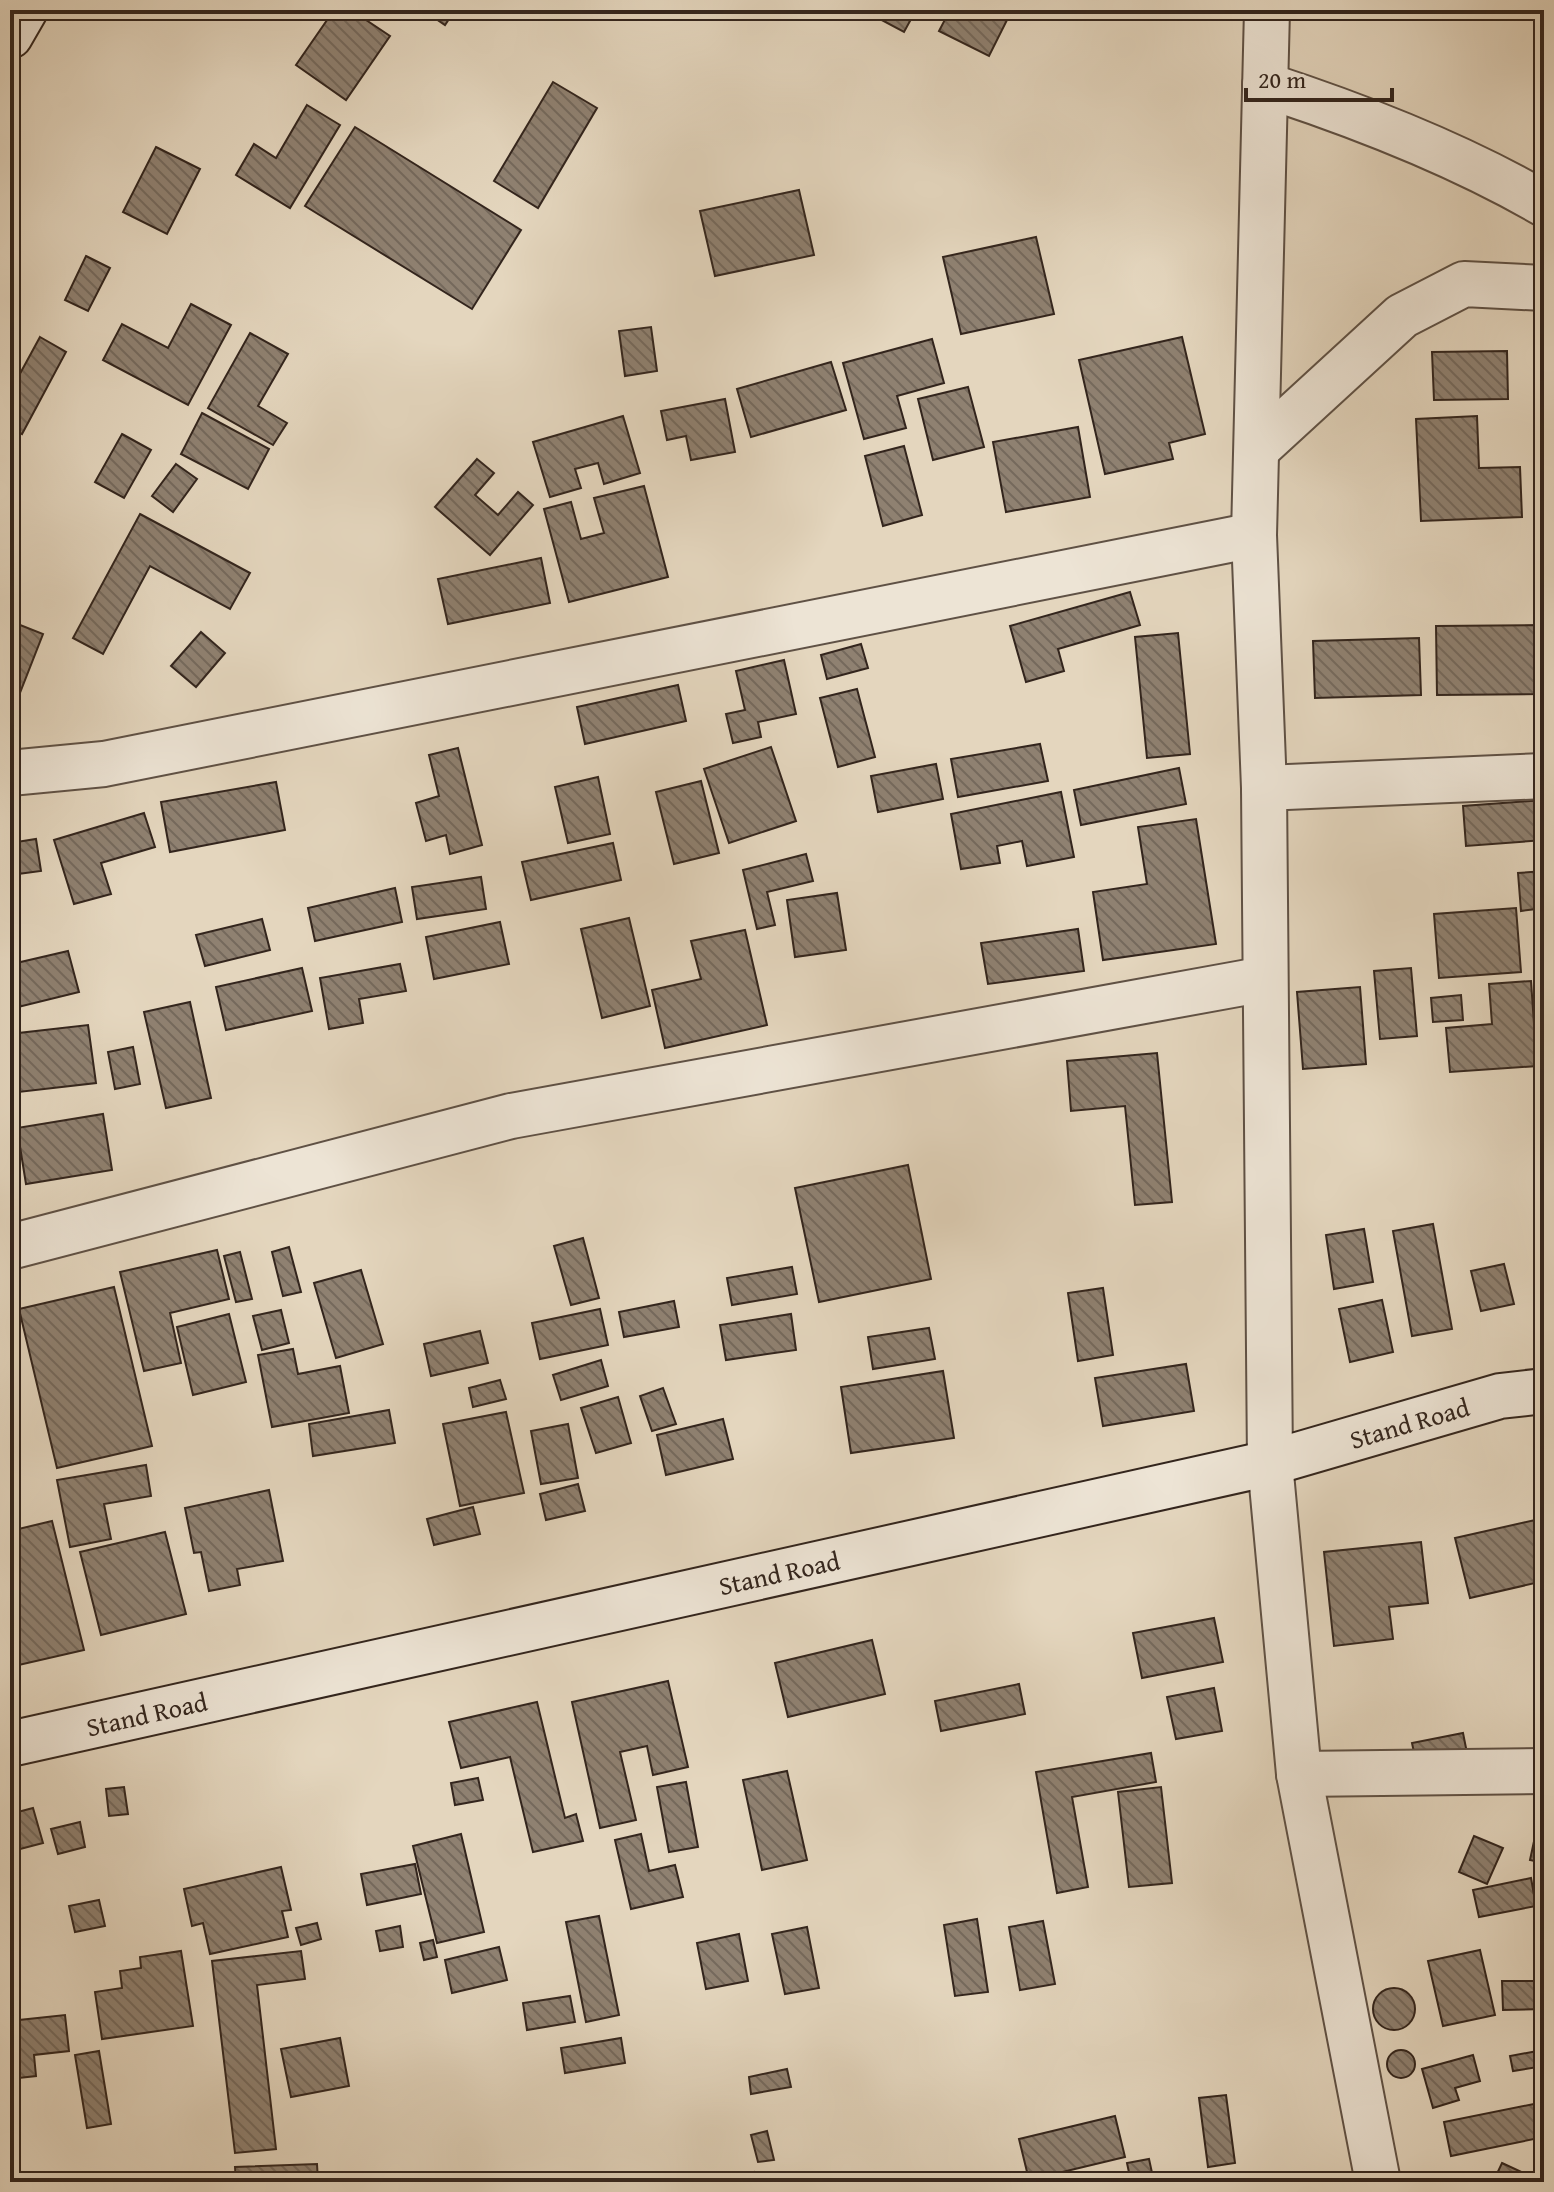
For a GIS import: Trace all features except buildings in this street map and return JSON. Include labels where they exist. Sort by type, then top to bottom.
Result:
[{"type":"street","points":[[10,36],[25,10]]},
{"type":"street","points":[[1267,10],[1254,535],[1264,788],[1270,1463],[1299,1774],[1378,2182]]},
{"type":"street","points":[[1265,85],[1351,113],[1516,188],[1544,204]]},
{"type":"street","points":[[1257,449],[1402,316],[1464,284],[1544,288]]},
{"type":"street","points":[[10,773],[104,764],[1254,535]]},
{"type":"street","points":[[1264,788],[1544,776]]},
{"type":"street","points":[[10,1247],[511,1116],[1265,979]]},
{"type":"street","name":"Stand Road","points":[[10,1744],[1270,1463],[1500,1396],[1544,1391]]},
{"type":"street","points":[[1299,1774],[1544,1771]]}]
